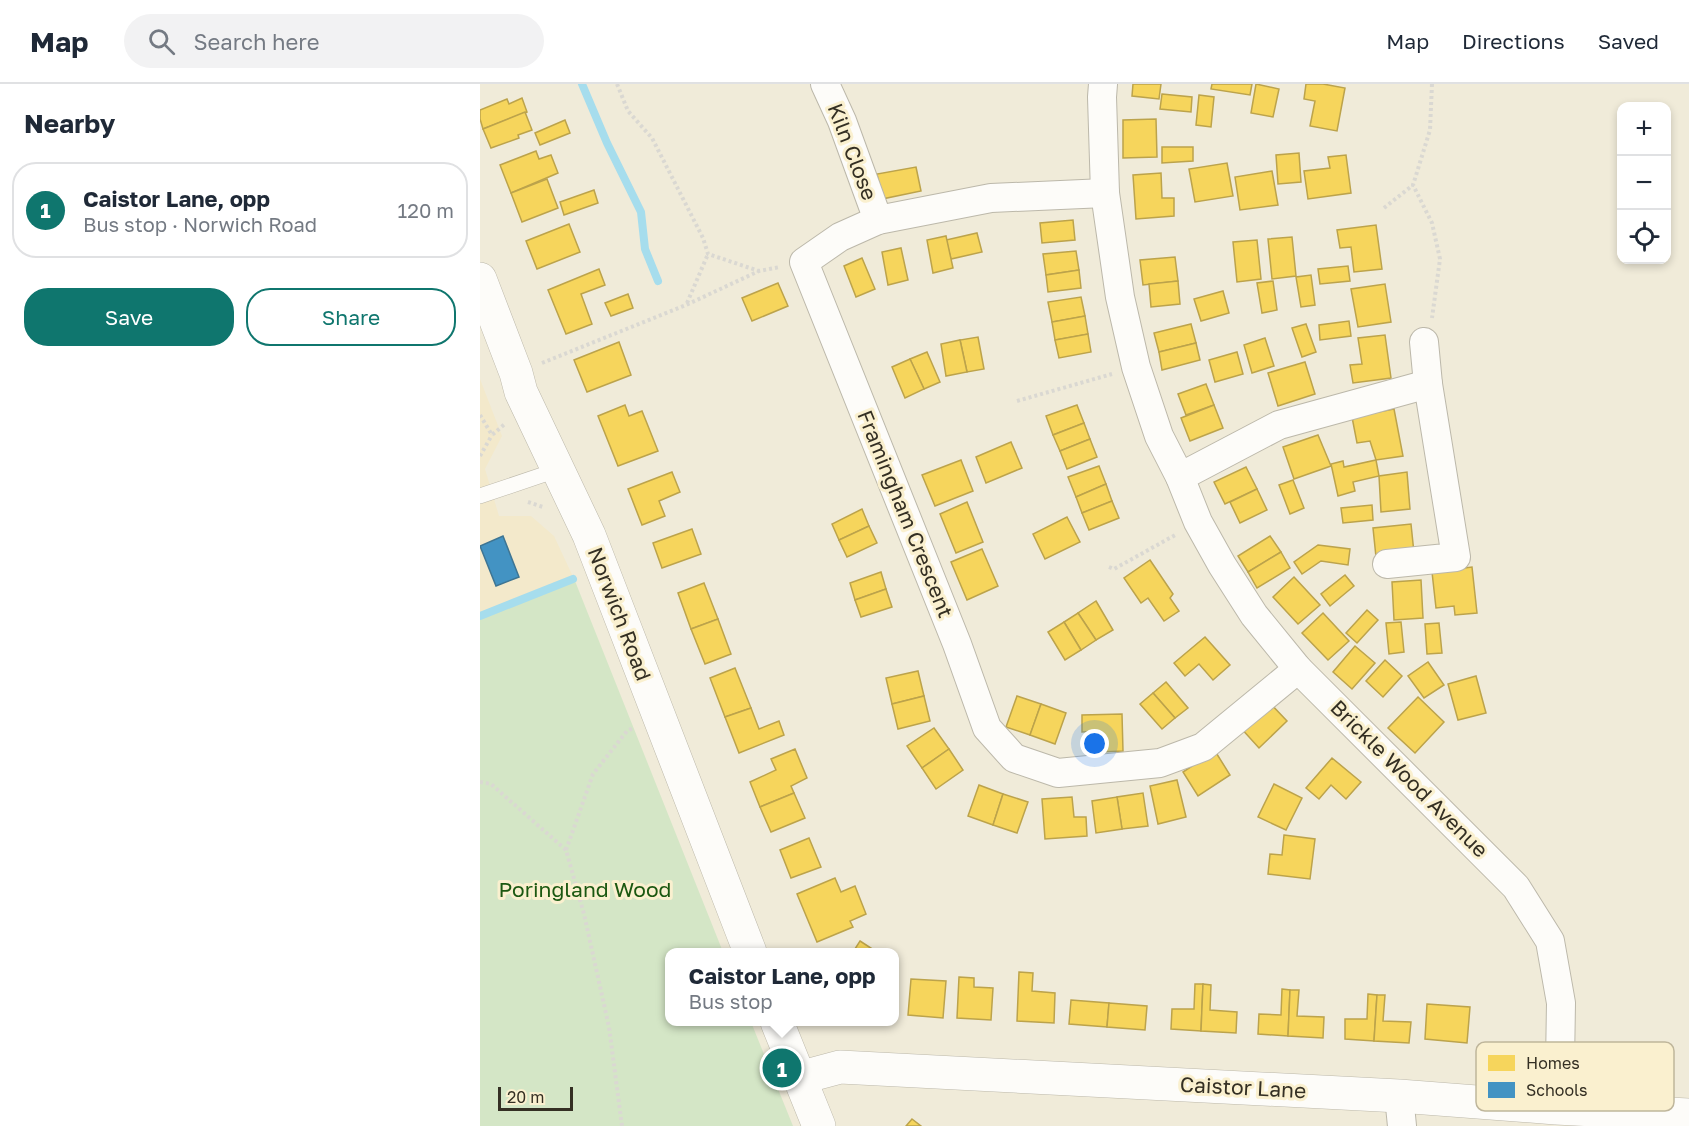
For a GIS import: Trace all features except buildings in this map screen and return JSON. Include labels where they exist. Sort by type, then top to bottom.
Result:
[{"type":"street","name":"Kiln Close","points":[[825,84],[842,121],[878,220]]},
{"type":"street","name":"Brickle Wood Avenue","points":[[1103,84],[1105,193],[1120,297],[1136,367],[1159,436],[1180,477],[1198,522],[1254,615],[1298,669],[1516,887],[1550,941],[1561,1003],[1560,1042]]},
{"type":"street","points":[[804,262],[840,237],[878,220],[991,198],[1105,193]]},
{"type":"street","name":"Framingham Crescent","points":[[804,262],[949,622],[987,728],[1014,758],[1058,773],[1160,763],[1203,747],[1298,669]]},
{"type":"street","name":"Norwich Road","points":[[480,279],[521,392],[589,535],[748,948]]},
{"type":"street","points":[[1387,564],[1456,557],[1428,384],[1424,342]]},
{"type":"street","points":[[1180,477],[1279,424],[1428,384]]},
{"type":"street","points":[[779,1026],[819,1126]]},
{"type":"street","name":"Caistor Lane","points":[[799,1078],[840,1067],[1401,1111],[1476,1110]]},
{"type":"street","name":"Caistor Lane","points":[[1613,1111],[1689,1115]]},
{"type":"lane","points":[[480,496],[557,470]]},
{"type":"path","points":[[617,84],[628,111],[652,138],[703,238],[708,254],[686,305]]},
{"type":"path","points":[[1384,208],[1413,185],[1430,130],[1432,84]]},
{"type":"path","points":[[1413,185],[1432,224],[1440,259],[1435,312],[1424,342]]},
{"type":"path","points":[[708,254],[759,271]]},
{"type":"path","points":[[516,373],[686,305],[759,271],[804,262]]},
{"type":"path","points":[[1017,401],[1136,367]]},
{"type":"path","points":[[480,415],[492,435]]},
{"type":"path","points":[[480,456],[492,435],[511,419]]},
{"type":"path","points":[[1109,567],[1114,569],[1198,522]]},
{"type":"path","points":[[566,850],[592,774],[627,731],[659,717]]},
{"type":"path","points":[[480,782],[491,784],[566,850],[584,914],[609,1027],[622,1126]]},
{"type":"shaded area","points":[[480,379],[502,436],[485,469],[499,516],[531,516],[554,536],[575,581],[480,619]]},
{"type":"green space","name":"Poringland Wood","points":[[575,581],[721,948],[665,948],[665,1026],[753,1026],[793,1126],[480,1126],[480,619]]},
{"type":"waterway","points":[[582,84],[607,143],[641,212],[645,249],[658,281]]},
{"type":"waterway","points":[[480,616],[573,579]]},
{"type":"place","name":"Caistor Lane, opp","points":[[782,1068]]}]
